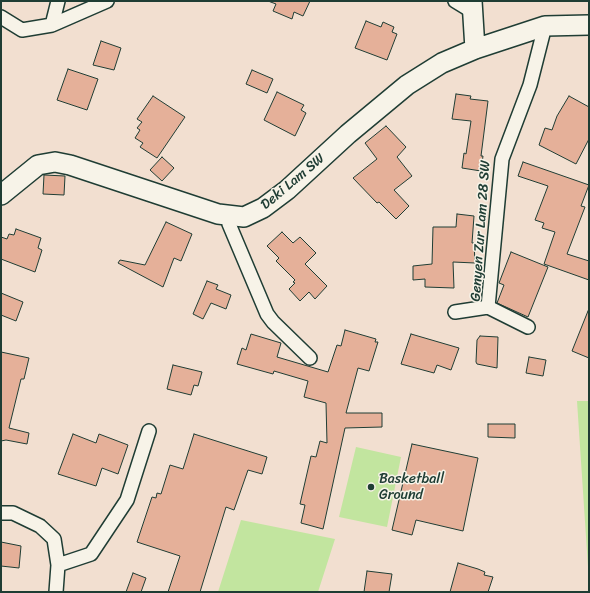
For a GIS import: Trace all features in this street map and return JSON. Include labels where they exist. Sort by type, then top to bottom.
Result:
[{"type":"main road","points":[[472,7],[475,49]]},
{"type":"main road","name":"Deki Lam SW","points":[[1,195],[38,165],[55,162],[228,216],[244,217],[263,208],[286,190],[348,134],[407,85],[442,63],[475,49],[545,26],[589,25]]},
{"type":"street","points":[[52,25],[58,1]]},
{"type":"street","points":[[1,17],[22,30],[52,25],[81,14],[107,1]]},
{"type":"street","points":[[455,1],[472,7]]},
{"type":"street","name":"Genyen Zur Lam 28 SW","points":[[528,327],[488,307],[502,159],[530,85],[545,26]]},
{"type":"street","points":[[228,216],[229,224],[267,314],[273,322],[310,358]]},
{"type":"street","points":[[455,312],[488,307]]},
{"type":"street","points":[[58,565],[91,554],[128,500],[149,431]]},
{"type":"street","points":[[1,513],[12,513],[40,526],[54,539],[58,565],[56,592]]},
{"type":"green space","points":[[577,401],[589,401],[589,582]]},
{"type":"green space","name":"Basketball Ground","points":[[356,447],[401,457],[387,527],[339,517]]},
{"type":"green space","points":[[241,520],[335,539],[318,592],[218,592]]},
{"type":"building","points":[[268,1],[310,1],[303,16],[294,12],[292,19],[273,11],[276,4]]},
{"type":"building","points":[[366,21],[381,27],[383,22],[394,27],[392,32],[397,34],[387,60],[355,48]]},
{"type":"building","points":[[101,41],[121,48],[114,70],[93,65]]},
{"type":"building","points":[[68,69],[98,79],[87,110],[57,100]]},
{"type":"building","points":[[252,70],[273,79],[267,93],[246,84]]},
{"type":"building","points":[[277,92],[304,105],[301,110],[306,113],[295,136],[264,120]]},
{"type":"building","points":[[456,94],[471,96],[470,99],[488,101],[481,156],[483,156],[481,171],[462,168],[464,153],[466,154],[471,121],[452,119]]},
{"type":"building","points":[[153,96],[185,117],[157,158],[140,147],[143,143],[135,138],[140,130],[137,128],[142,122],[137,119]]},
{"type":"building","points":[[569,96],[589,107],[589,139],[576,164],[539,145],[545,128],[552,130],[557,116]]},
{"type":"building","points":[[386,126],[406,147],[397,157],[412,176],[394,190],[409,206],[396,219],[379,202],[377,203],[353,178],[377,159],[365,143]]},
{"type":"building","points":[[162,157],[174,168],[162,181],[150,170]]},
{"type":"building","points":[[523,162],[589,185],[581,206],[585,207],[567,254],[589,261],[589,280],[544,264],[555,232],[542,228],[544,223],[535,220],[548,186],[518,176]]},
{"type":"building","points":[[44,175],[65,176],[64,195],[43,194]]},
{"type":"building","points":[[457,214],[474,216],[472,243],[474,243],[475,263],[453,262],[454,288],[425,287],[425,279],[413,280],[413,266],[432,264],[433,227],[456,227]]},
{"type":"building","points":[[166,222],[192,234],[181,261],[174,258],[163,287],[118,263],[120,260],[145,265]]},
{"type":"building","points":[[16,229],[41,238],[38,248],[42,250],[35,272],[1,259],[1,237],[7,239],[9,234],[14,235]]},
{"type":"building","points":[[282,232],[293,243],[300,237],[316,253],[305,264],[327,286],[315,299],[309,292],[300,301],[289,289],[295,283],[293,282],[295,280],[276,261],[279,258],[267,246]]},
{"type":"building","points":[[511,252],[548,267],[528,317],[497,303],[504,285],[499,283]]},
{"type":"building","points":[[207,281],[218,285],[216,289],[231,295],[226,309],[211,303],[203,319],[193,314]]},
{"type":"building","points":[[1,293],[23,302],[16,321],[1,315]]},
{"type":"building","points":[[589,311],[589,358],[572,351]]},
{"type":"building","points":[[345,330],[376,339],[375,342],[378,342],[369,371],[358,368],[346,413],[382,413],[382,427],[345,428],[323,529],[301,523],[305,505],[300,504],[311,456],[316,457],[320,441],[327,443],[326,403],[304,397],[308,381],[274,371],[273,374],[237,364],[242,348],[246,350],[251,334],[281,343],[277,357],[328,372],[337,345],[341,346]]},
{"type":"building","points":[[411,334],[459,348],[451,370],[437,365],[434,373],[401,364]]},
{"type":"building","points":[[480,336],[498,337],[497,368],[477,364],[477,340]]},
{"type":"building","points":[[1,352],[29,358],[24,379],[21,379],[9,428],[29,433],[27,444],[6,440],[1,441]]},
{"type":"building","points":[[529,357],[546,360],[543,376],[526,373]]},
{"type":"building","points":[[173,365],[202,372],[198,386],[194,385],[191,395],[167,389]]},
{"type":"building","points":[[488,424],[515,424],[515,438],[488,437]]},
{"type":"building","points":[[73,434],[96,443],[99,434],[128,445],[118,474],[102,468],[96,486],[58,474]]},
{"type":"building","points":[[194,434],[267,457],[262,474],[248,470],[234,510],[226,507],[200,592],[168,592],[180,556],[137,542],[152,497],[156,498],[157,493],[161,494],[170,465],[183,469]]},
{"type":"building","points":[[412,444],[478,458],[463,531],[416,520],[412,535],[392,530]]},
{"type":"building","points":[[1,542],[21,546],[19,568],[1,566]]},
{"type":"building","points":[[458,563],[478,569],[485,572],[484,575],[493,577],[488,592],[450,592]]},
{"type":"building","points":[[367,571],[392,574],[389,592],[364,592]]},
{"type":"building","points":[[133,573],[146,578],[141,592],[126,592]]},
{"type":"place","name":"Basketball Ground","points":[[371,487]]}]
